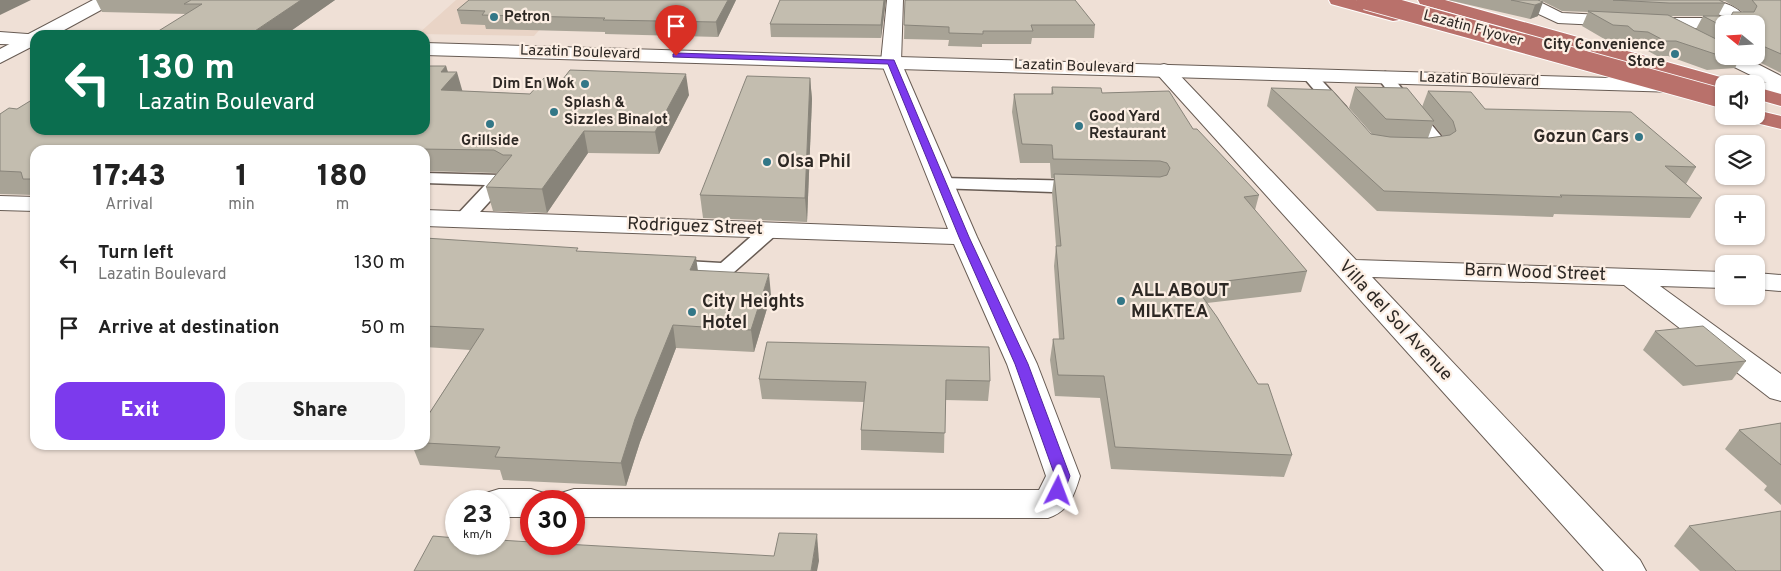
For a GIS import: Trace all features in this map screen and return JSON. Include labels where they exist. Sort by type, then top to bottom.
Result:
[{"type":"highway","points":[[1337,0],[1715,105]]},
{"type":"highway","name":"Lazatin Flyover","points":[[1366,0],[1715,88]]},
{"type":"highway","name":"Lazatin Flyover","points":[[1394,0],[1715,88]]},
{"type":"highway","points":[[1426,0],[1715,88]]},
{"type":"highway","points":[[1765,96],[1781,100]]},
{"type":"highway","points":[[1765,102],[1781,106]]},
{"type":"highway","points":[[1765,110],[1781,114]]},
{"type":"highway","points":[[1765,119],[1781,123]]},
{"type":"street","points":[[51,30],[106,0]]},
{"type":"street","points":[[585,503],[1048,504],[1058,491],[1063,476],[1022,364],[964,237],[891,62],[895,0]]},
{"type":"street","points":[[1523,0],[1558,18],[1726,23],[1739,20],[1729,11],[1704,0]]},
{"type":"street","points":[[1662,22],[1697,41]]},
{"type":"street","points":[[0,38],[30,38]]},
{"type":"street","points":[[0,57],[30,41]]},
{"type":"street","name":"Lazatin Boulevard","points":[[430,49],[1164,70],[1715,89]]},
{"type":"street","points":[[1744,65],[1781,84]]},
{"type":"street","name":"Villa del Sol Avenue","points":[[1164,70],[1626,571]]},
{"type":"street","points":[[1765,88],[1781,89]]},
{"type":"street","points":[[0,203],[30,204]]},
{"type":"street","name":"Rodriguez Street","points":[[430,218],[964,237]]},
{"type":"street","name":"Barn Wood Street","points":[[1346,268],[1715,280]]},
{"type":"street","points":[[1629,276],[1781,390]]},
{"type":"street","points":[[1765,282],[1781,283]]},
{"type":"lane","points":[[1309,75],[1353,126]]},
{"type":"lane","points":[[1385,77],[1439,145],[1434,150],[1409,150]]},
{"type":"lane","points":[[430,178],[500,180],[464,219]]},
{"type":"lane","points":[[942,184],[1097,187]]},
{"type":"lane","points":[[649,265],[726,269],[770,230]]},
{"type":"shaded area","name":"Petron","points":[[456,0],[566,0],[534,36],[430,34],[430,30],[422,30]]},
{"type":"building","points":[[191,0],[301,0],[256,30],[160,30],[202,4],[184,4]]},
{"type":"building","points":[[469,0],[728,0],[716,22],[482,15],[485,11],[457,10]]},
{"type":"building","points":[[780,0],[884,0],[881,25],[770,24]]},
{"type":"building","points":[[905,0],[1075,0],[1095,25],[1031,25],[1033,31],[983,31],[983,34],[949,33],[949,27],[904,25]]},
{"type":"building","points":[[1511,0],[1538,0],[1543,2],[1535,5]]},
{"type":"building","points":[[1613,0],[1719,0],[1725,3],[1669,3]]},
{"type":"building","points":[[1752,0],[1781,0],[1781,54],[1765,47],[1765,15],[1732,15],[1733,12],[1754,12],[1757,6]]},
{"type":"building","points":[[1588,11],[1668,15],[1715,38],[1715,54],[1676,41],[1665,41],[1648,32],[1634,31],[1628,26],[1613,25]]},
{"type":"building","points":[[1703,16],[1715,16],[1715,22]]},
{"type":"building","points":[[430,66],[446,66],[441,72],[457,72],[441,90],[530,94],[544,78],[563,79],[570,70],[686,74],[655,132],[584,131],[542,189],[486,187],[512,155],[503,155],[494,150],[430,149],[430,145],[30,145],[30,179],[23,179],[21,172],[0,171],[0,114],[9,108],[17,109],[30,101],[30,135],[430,135]]},
{"type":"building","name":"Olsa Phil","points":[[747,76],[810,78],[805,198],[700,195]]},
{"type":"building","points":[[1052,87],[1101,88],[1102,93],[1169,91],[1193,129],[1197,129],[1259,195],[1244,197],[1307,271],[1194,285],[1217,317],[1258,384],[1268,384],[1292,455],[1115,447],[1104,376],[1058,375],[1053,339],[1064,339],[1056,246],[1061,246],[1054,174],[1160,177],[1167,175],[1170,168],[1167,163],[1160,161],[1053,159],[1052,145],[1022,144],[1014,94],[1053,94]]},
{"type":"building","points":[[1355,87],[1407,88],[1434,121],[1386,119]]},
{"type":"building","points":[[1271,88],[1332,90],[1371,134],[1390,137],[1429,138],[1450,135],[1456,131],[1453,121],[1428,91],[1471,92],[1485,109],[1631,112],[1696,167],[1665,166],[1702,198],[1560,195],[1562,197],[1384,191]]},
{"type":"building","points":[[430,238],[578,248],[576,251],[696,257],[690,270],[769,274],[751,330],[673,325],[635,419],[621,463],[495,457],[500,447],[430,443],[430,412],[484,329],[430,326]]},
{"type":"building","points":[[1703,326],[1746,361],[1696,366],[1655,331]]},
{"type":"building","points":[[767,342],[989,347],[990,381],[946,380],[945,433],[861,430],[866,382],[759,379]]},
{"type":"building","points":[[1781,423],[1781,465],[1739,430]]},
{"type":"building","points":[[1781,511],[1781,571],[1736,571],[1689,526]]},
{"type":"building","points":[[779,533],[817,534],[811,571],[414,571],[433,536],[445,537],[445,555],[510,555],[510,541],[520,541],[520,555],[585,555],[585,545],[774,556]]},
{"type":"place","name":"Petron","points":[[494,17]]},
{"type":"place","name":"City Convenience Store","points":[[1675,54]]},
{"type":"place","name":"Dim En Wok","points":[[585,84]]},
{"type":"place","name":"Splash & Sizzles Binalot","points":[[554,112]]},
{"type":"place","name":"Grillside","points":[[490,124]]},
{"type":"place","name":"Good Yard Restaurant","points":[[1079,126]]},
{"type":"place","name":"Gozun Cars","points":[[1639,137]]},
{"type":"place","name":"Olsa Phil","points":[[767,162]]},
{"type":"place","name":"ALL ABOUT MILKTEA","points":[[1121,301]]},
{"type":"place","name":"City Heights Hotel","points":[[692,312]]},
{"type":"route","points":[[676,56],[891,62],[964,237],[1022,364],[1063,476],[1058,491]]}]
